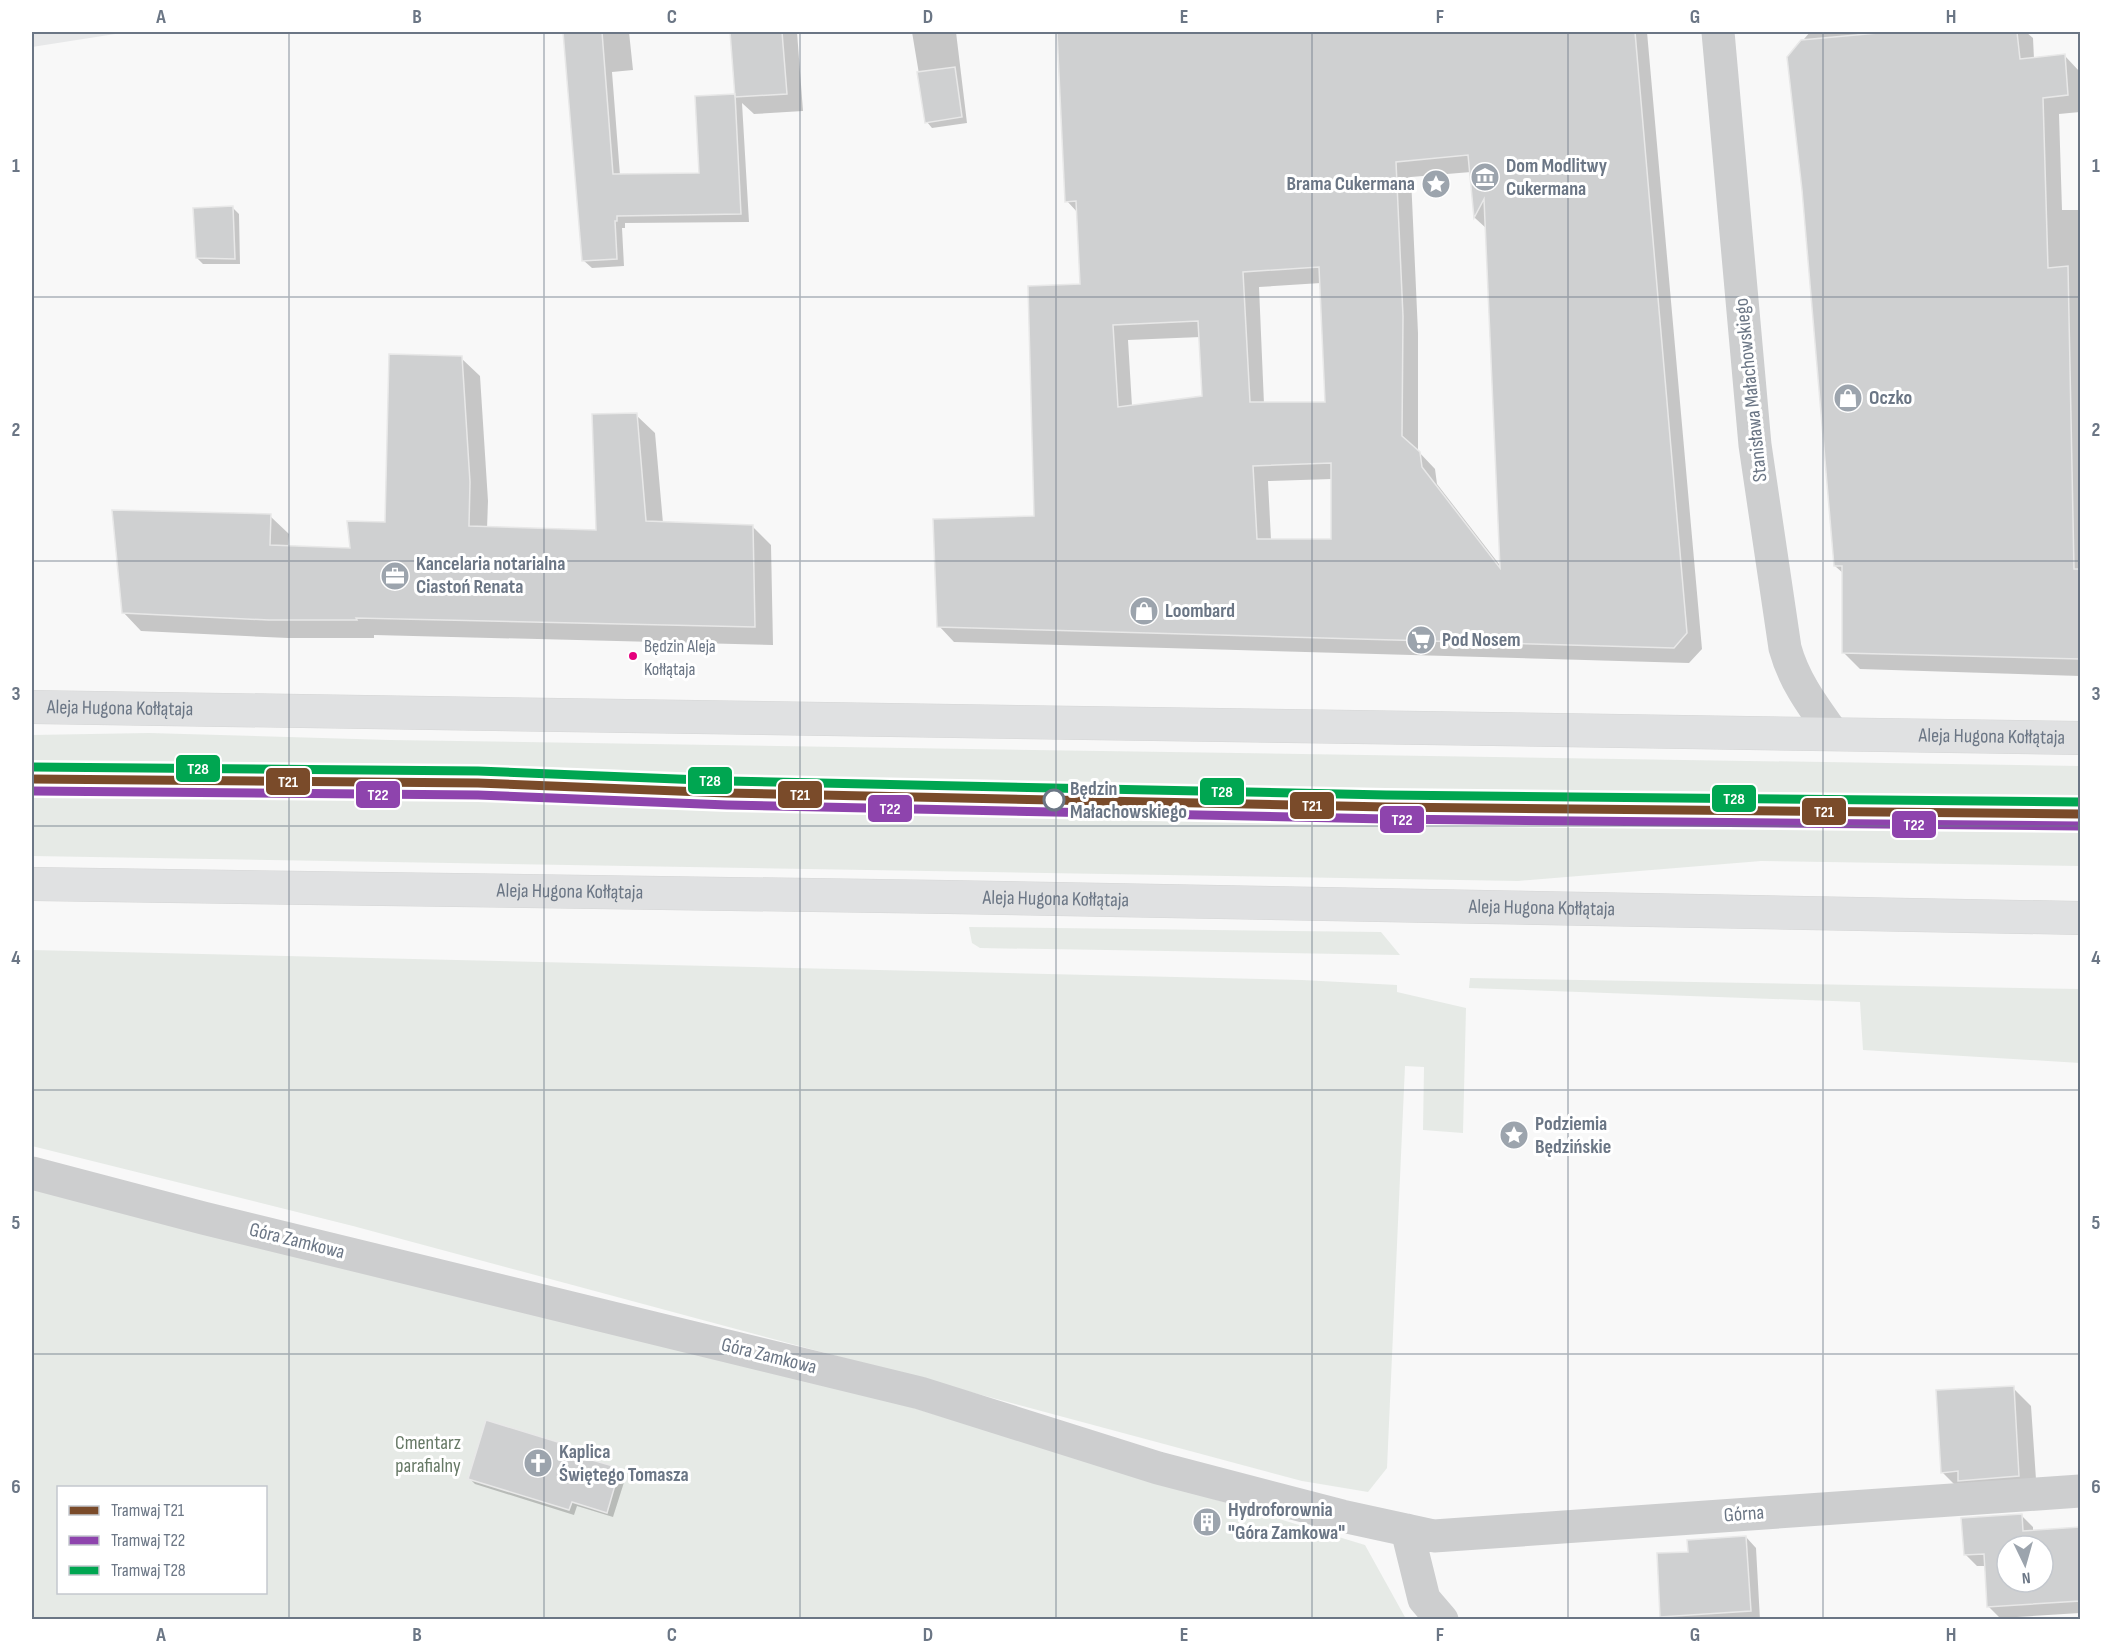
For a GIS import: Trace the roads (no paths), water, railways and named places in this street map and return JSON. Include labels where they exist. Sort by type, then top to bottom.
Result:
[{"type":"main road","name":"Aleja Hugona Kołłątaja","points":[[32,707],[2080,738]]},
{"type":"main road","name":"Aleja Hugona Kołłątaja","points":[[32,884],[947,897],[2080,918]]},
{"type":"street","name":"Stanisława Małachowskiego","points":[[1718,32],[1755,445],[1785,648],[1791,671],[1833,734]]},
{"type":"street","name":"Góra Zamkowa","points":[[32,1173],[203,1218],[920,1393],[1158,1468],[1342,1516],[1407,1530]]},
{"type":"street","name":"Górna","points":[[1407,1530],[1434,1536],[2080,1491]]},
{"type":"street","points":[[1407,1530],[1424,1599],[1442,1620]]},
{"type":"tram line","name":"T28","points":[[32,767],[478,771],[727,781],[1386,795],[2080,802]]},
{"type":"tram line","name":"T21","points":[[32,779],[478,783],[727,793],[1386,807],[2080,814]]},
{"type":"tram line","name":"T22","points":[[32,791],[478,795],[727,805],[1386,819],[2080,826]]},
{"type":"place","name":"Dom Modlitwy Cukermana","points":[[1485,177]]},
{"type":"place","name":"Brama Cukermana","points":[[1436,184]]},
{"type":"place","name":"Oczko","points":[[1848,398]]},
{"type":"place","name":"Kancelaria notarialna Ciastoń Renata","points":[[395,576]]},
{"type":"place","name":"Loombard","points":[[1144,611]]},
{"type":"place","name":"Pod Nosem","points":[[1421,640]]},
{"type":"place","name":"Będzin Aleja Kołłątaja","points":[[633,656]]},
{"type":"place","name":"Będzin Małachowskiego","points":[[1054,800]]},
{"type":"place","name":"Podziemia Będzińskie","points":[[1514,1135]]},
{"type":"place","name":"Kaplica Świętego Tomasza","points":[[538,1463]]},
{"type":"place","name":"Hydroforownia \"Góra Zamkowa\"","points":[[1207,1522]]},
{"type":"park label","name":"Cmentarz parafialny","points":[[428,1454]]}]
